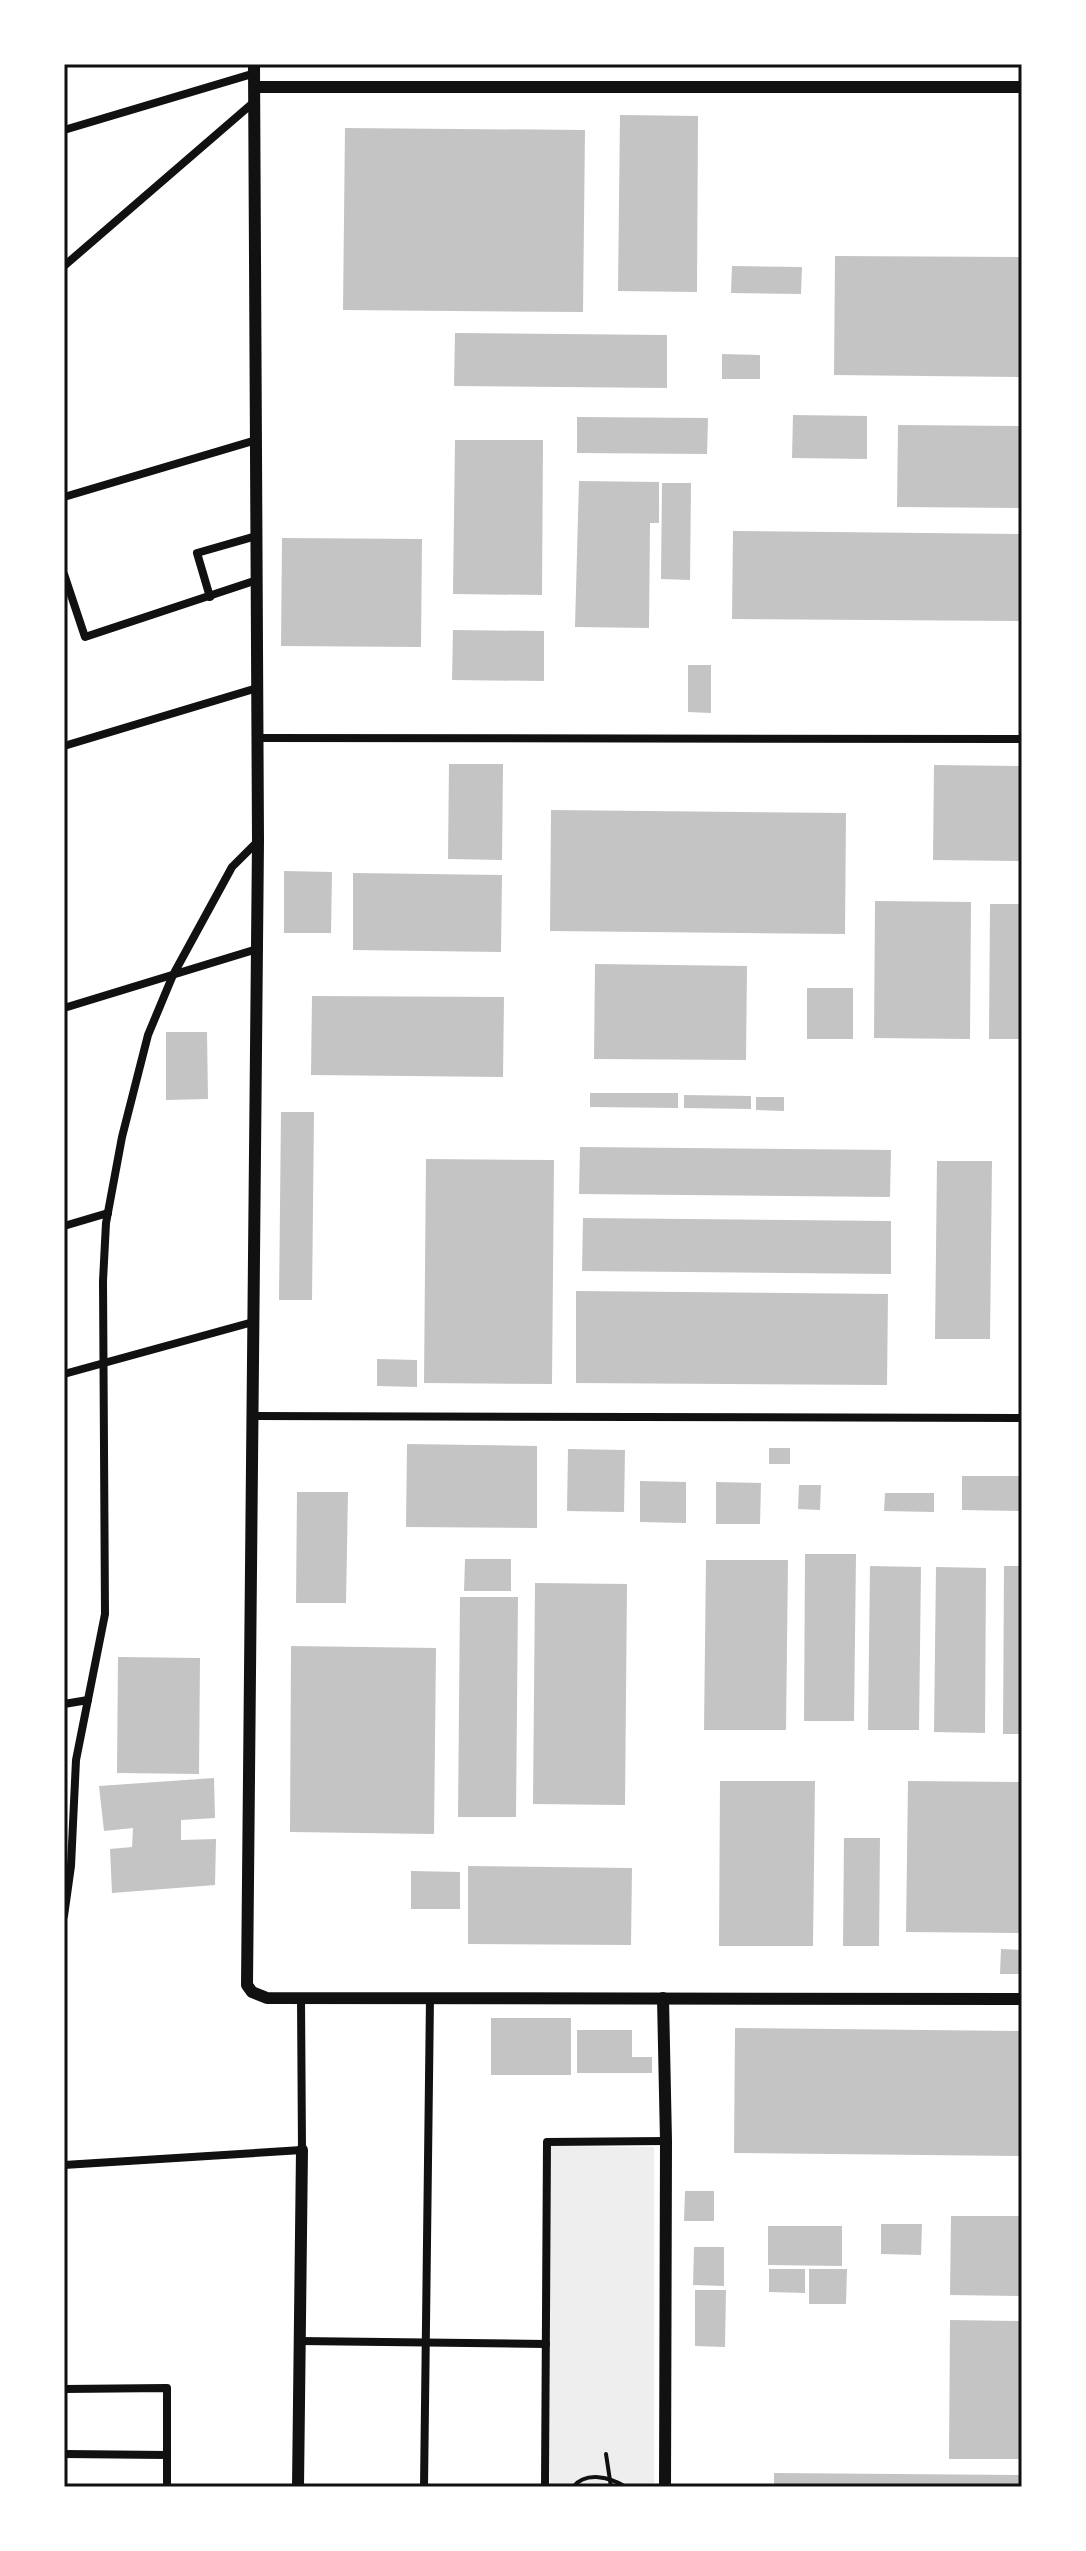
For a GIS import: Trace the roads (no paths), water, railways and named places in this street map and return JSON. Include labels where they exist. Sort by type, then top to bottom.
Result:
[{"type":"street","points":[[64,130],[254,68],[258,841],[247,1985],[259,1996],[301,1997],[1022,1999]]},
{"type":"street","points":[[255,87],[1022,87]]},
{"type":"street","points":[[66,262],[255,101]]},
{"type":"street","points":[[64,497],[256,440]]},
{"type":"street","points":[[210,597],[197,553],[256,536]]},
{"type":"street","points":[[64,574],[85,637],[257,580]]},
{"type":"street","points":[[64,746],[257,688]]},
{"type":"street","points":[[257,738],[1022,739]]},
{"type":"street","points":[[64,1916],[71,1866],[76,1760],[105,1614],[102,1363],[108,1213],[122,1137],[148,1035],[173,975],[232,867],[258,841]]},
{"type":"street","points":[[64,1008],[257,949]]},
{"type":"street","points":[[64,1226],[108,1213]]},
{"type":"street","points":[[64,1374],[253,1322]]},
{"type":"street","points":[[252,1416],[1022,1418]]},
{"type":"street","points":[[64,1704],[88,1700]]},
{"type":"street","points":[[298,2487],[301,1997]]},
{"type":"street","points":[[424,2487],[430,1998]]},
{"type":"street","points":[[663,1998],[666,2141],[665,2487]]},
{"type":"street","points":[[545,2487],[547,2142],[666,2141]]},
{"type":"street","points":[[64,2165],[302,2150]]},
{"type":"street","points":[[299,2341],[546,2344]]},
{"type":"street","points":[[64,2389],[167,2388],[167,2487]]},
{"type":"street","points":[[64,2454],[167,2455]]}]
